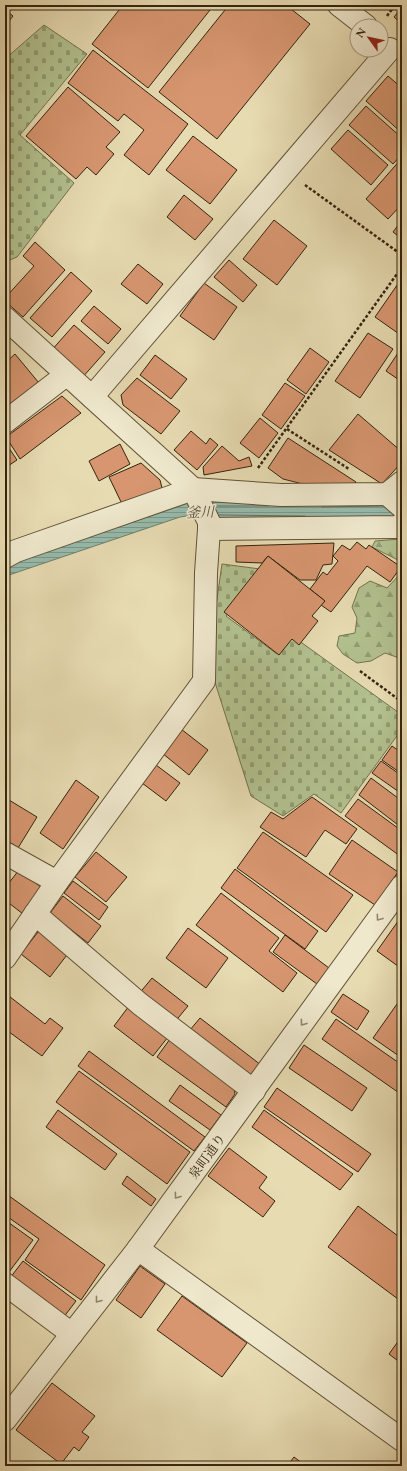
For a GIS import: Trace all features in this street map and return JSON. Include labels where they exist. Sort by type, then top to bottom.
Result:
[{"type":"street","points":[[339,5],[365,18]]},
{"type":"street","points":[[92,397],[285,171],[391,50]]},
{"type":"street","points":[[5,318],[193,489],[209,522],[206,573],[204,681],[35,914],[5,958]]},
{"type":"street","points":[[5,422],[66,375]]},
{"type":"street","points":[[5,557],[16,551],[193,489],[281,495],[397,494]]},
{"type":"street","points":[[209,528],[398,527],[402,524]]},
{"type":"street","points":[[5,853],[58,882]]},
{"type":"street","name":"泉町通り","points":[[5,1420],[138,1249],[402,886]]},
{"type":"street","points":[[35,914],[140,1004],[254,1090]]},
{"type":"street","points":[[138,1249],[402,1440]]},
{"type":"street","points":[[5,1284],[72,1334]]},
{"type":"path","points":[[381,18],[396,5]]},
{"type":"path","points":[[285,171],[402,255]]},
{"type":"path","points":[[240,493],[402,267]]},
{"type":"path","points":[[287,429],[354,472]]},
{"type":"path","points":[[360,671],[402,702]]},
{"type":"green space","points":[[44,25],[87,54],[20,135],[74,183],[17,257],[5,262],[5,59]]},
{"type":"green space","points":[[402,540],[402,562],[372,547],[375,541]]},
{"type":"green space","points":[[222,564],[260,569],[226,616],[277,654],[291,635],[402,715],[402,729],[341,813],[314,794],[283,816],[251,796],[213,676],[212,634]]},
{"type":"green space","points":[[402,572],[402,659],[385,653],[371,661],[357,663],[343,654],[337,646],[339,636],[355,633],[357,618],[352,607],[359,588],[370,581],[387,588]]},
{"type":"water","name":"釜川","points":[[401,493],[397,519],[227,520],[193,515],[180,517],[9,575],[5,578],[5,566],[8,564],[189,503]]},
{"type":"building","points":[[123,5],[214,5],[148,88],[92,44]]},
{"type":"building","points":[[229,5],[286,5],[310,24],[217,139],[159,92]]},
{"type":"building","points":[[402,7],[402,24],[394,17]]},
{"type":"building","points":[[5,10],[13,16],[5,26]]},
{"type":"building","points":[[93,50],[188,124],[149,175],[124,155],[144,130],[124,114],[118,121],[68,83]]},
{"type":"building","points":[[388,76],[402,88],[402,133],[366,101]]},
{"type":"building","points":[[68,87],[120,132],[106,147],[114,154],[96,175],[87,167],[76,179],[26,136]]},
{"type":"building","points":[[366,106],[402,138],[402,154],[393,164],[349,125]]},
{"type":"building","points":[[348,130],[388,165],[371,185],[331,149]]},
{"type":"building","points":[[193,136],[237,170],[210,204],[166,170]]},
{"type":"building","points":[[402,158],[402,204],[388,219],[366,199]]},
{"type":"building","points":[[184,195],[213,219],[195,240],[167,217]]},
{"type":"building","points":[[274,220],[307,246],[277,285],[243,259]]},
{"type":"building","points":[[402,220],[402,239],[393,232]]},
{"type":"building","points":[[35,242],[65,270],[23,317],[5,301],[5,298],[34,266],[23,256]]},
{"type":"building","points":[[229,260],[257,285],[243,302],[214,277]]},
{"type":"building","points":[[138,264],[163,284],[147,304],[121,284]]},
{"type":"building","points":[[71,272],[92,291],[52,337],[30,318]]},
{"type":"building","points":[[402,278],[402,336],[375,317]]},
{"type":"building","points":[[204,283],[237,307],[214,340],[180,316]]},
{"type":"building","points":[[94,306],[121,329],[108,344],[81,321]]},
{"type":"building","points":[[74,325],[105,352],[81,379],[50,352]]},
{"type":"building","points":[[368,333],[393,349],[360,398],[335,381]]},
{"type":"building","points":[[402,347],[402,382],[386,371]]},
{"type":"building","points":[[310,348],[329,362],[306,394],[287,380]]},
{"type":"building","points":[[15,354],[39,383],[5,411],[5,363]]},
{"type":"building","points":[[155,355],[187,379],[171,399],[140,375]]},
{"type":"building","points":[[137,378],[180,411],[161,434],[123,405],[121,395]]},
{"type":"building","points":[[285,383],[305,396],[281,429],[262,415]]},
{"type":"building","points":[[62,396],[81,413],[20,459],[6,437]]},
{"type":"building","points":[[358,414],[402,452],[402,462],[382,484],[329,450]]},
{"type":"building","points":[[260,418],[278,433],[259,458],[240,443]]},
{"type":"building","points":[[191,431],[206,444],[210,438],[218,445],[197,470],[174,450]]},
{"type":"building","points":[[288,438],[356,482],[349,490],[319,488],[283,479],[268,468]]},
{"type":"building","points":[[5,442],[17,460],[5,468]]},
{"type":"building","points":[[120,444],[130,464],[99,481],[89,461]]},
{"type":"building","points":[[222,446],[239,461],[249,457],[252,466],[204,475],[203,467]]},
{"type":"building","points":[[141,463],[160,480],[162,488],[123,506],[109,477]]},
{"type":"building","points":[[357,542],[366,549],[369,545],[401,567],[390,582],[367,566],[331,612],[321,605],[325,601],[310,589],[323,572],[327,575],[338,561],[333,556],[342,545],[350,550]]},
{"type":"building","points":[[334,543],[332,564],[323,565],[316,580],[300,580],[268,556],[262,563],[236,562],[236,546]]},
{"type":"building","points":[[268,556],[325,601],[312,616],[318,621],[299,645],[292,639],[279,655],[224,612]]},
{"type":"building","points":[[181,729],[208,750],[189,775],[162,753]]},
{"type":"building","points":[[392,746],[402,753],[402,774],[382,760]]},
{"type":"building","points":[[381,761],[402,776],[402,794],[372,773]]},
{"type":"building","points":[[156,765],[180,783],[166,801],[142,783]]},
{"type":"building","points":[[371,778],[402,801],[402,828],[359,795]]},
{"type":"building","points":[[76,780],[99,797],[63,849],[40,833]]},
{"type":"building","points":[[312,797],[357,829],[346,844],[325,830],[306,857],[260,827],[271,812],[283,819]]},
{"type":"building","points":[[358,799],[402,831],[402,853],[400,856],[345,816]]},
{"type":"building","points":[[9,800],[37,817],[18,848],[5,839],[5,806]]},
{"type":"building","points":[[263,832],[353,895],[326,932],[237,868]]},
{"type":"building","points":[[352,840],[398,872],[375,905],[329,874]]},
{"type":"building","points":[[96,852],[127,877],[106,902],[75,877]]},
{"type":"building","points":[[235,869],[318,931],[305,949],[221,888]]},
{"type":"building","points":[[19,870],[42,888],[23,914],[5,900],[5,888]]},
{"type":"building","points":[[73,881],[108,907],[99,920],[64,893]]},
{"type":"building","points":[[221,893],[279,938],[269,951],[297,973],[283,992],[196,925]]},
{"type":"building","points":[[63,896],[101,926],[88,943],[50,913]]},
{"type":"building","points":[[401,917],[402,918],[402,969],[377,951]]},
{"type":"building","points":[[41,928],[70,951],[50,977],[21,954]]},
{"type":"building","points":[[188,928],[228,958],[206,988],[166,958]]},
{"type":"building","points":[[285,935],[329,968],[317,984],[273,952]]},
{"type":"building","points":[[152,978],[188,1006],[174,1023],[138,995]]},
{"type":"building","points":[[5,993],[45,1024],[50,1018],[63,1028],[42,1056],[5,1029]]},
{"type":"building","points":[[343,994],[369,1011],[357,1030],[331,1012]]},
{"type":"building","points":[[397,1004],[402,1008],[402,1051],[399,1056],[373,1038]]},
{"type":"building","points":[[129,1006],[168,1037],[153,1056],[114,1026]]},
{"type":"building","points":[[200,1018],[261,1065],[250,1078],[190,1030]]},
{"type":"building","points":[[336,1019],[402,1065],[402,1095],[322,1039]]},
{"type":"building","points":[[170,1039],[234,1088],[235,1094],[226,1107],[157,1057]]},
{"type":"building","points":[[304,1045],[367,1088],[352,1111],[289,1068]]},
{"type":"building","points":[[89,1051],[205,1137],[194,1151],[78,1066]]},
{"type":"building","points":[[79,1071],[190,1152],[167,1184],[56,1102]]},
{"type":"building","points":[[180,1085],[221,1115],[210,1130],[169,1101]]},
{"type":"building","points":[[277,1088],[371,1154],[358,1172],[264,1107]]},
{"type":"building","points":[[58,1110],[117,1154],[105,1170],[46,1127]]},
{"type":"building","points":[[264,1110],[353,1174],[340,1190],[252,1127]]},
{"type":"building","points":[[229,1148],[267,1177],[259,1188],[275,1201],[263,1217],[208,1176]]},
{"type":"building","points":[[127,1176],[156,1199],[151,1206],[122,1184]]},
{"type":"building","points":[[5,1193],[105,1265],[81,1300],[25,1260],[39,1239],[5,1215]]},
{"type":"building","points":[[358,1206],[402,1239],[402,1302],[328,1247]]},
{"type":"building","points":[[5,1220],[33,1240],[6,1276],[5,1275]]},
{"type":"building","points":[[23,1261],[76,1301],[63,1318],[10,1278]]},
{"type":"building","points":[[140,1266],[165,1284],[141,1318],[116,1300]]},
{"type":"building","points":[[182,1296],[247,1343],[222,1377],[157,1330]]},
{"type":"building","points":[[402,1336],[402,1364],[389,1354]]},
{"type":"building","points":[[52,1383],[95,1416],[82,1432],[89,1437],[79,1451],[74,1447],[61,1464],[16,1430]]},
{"type":"building","points":[[294,1457],[306,1466],[287,1466]]}]
